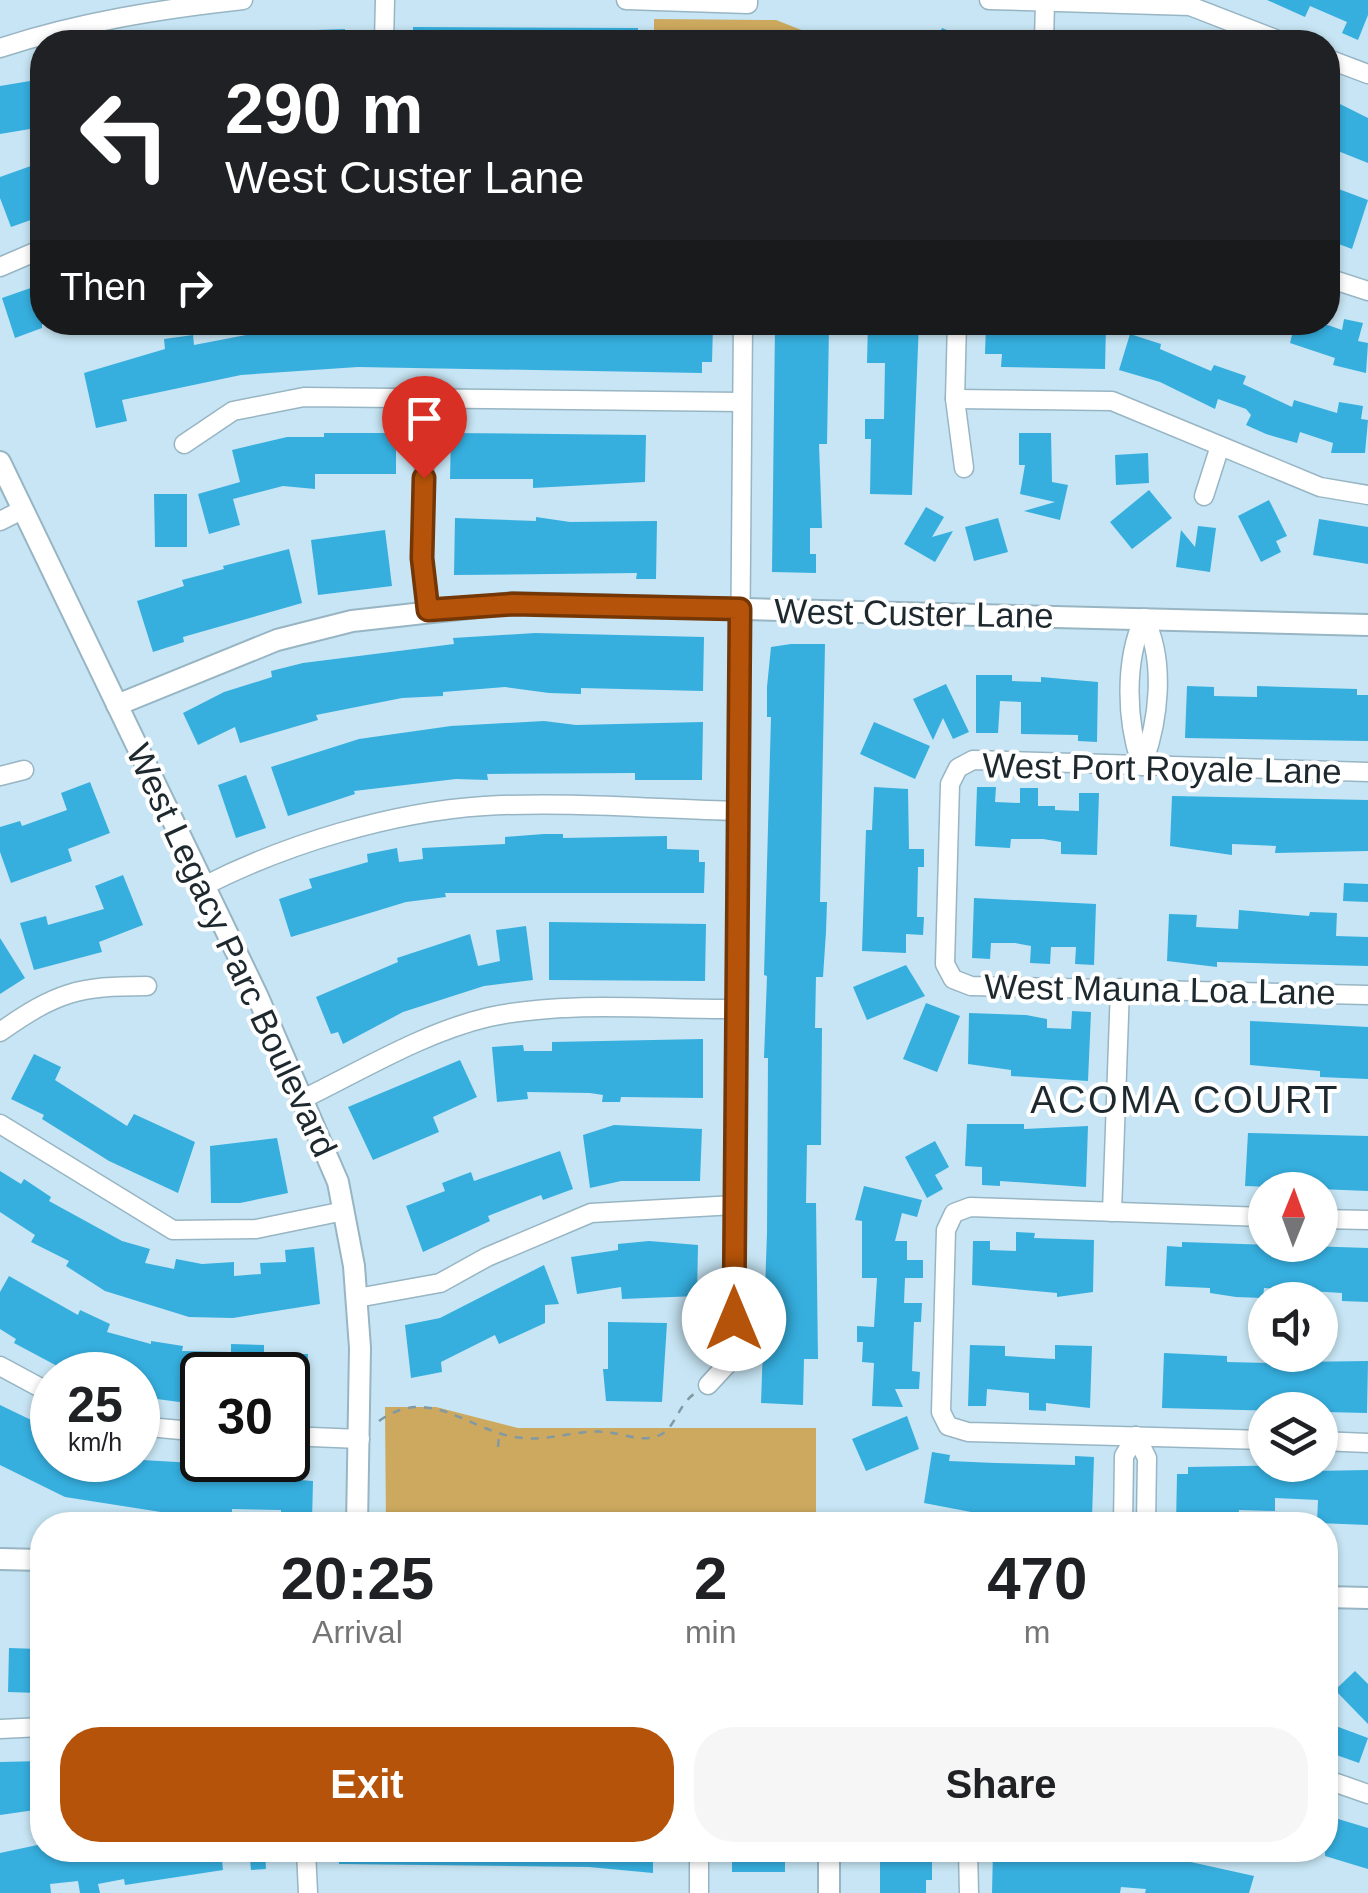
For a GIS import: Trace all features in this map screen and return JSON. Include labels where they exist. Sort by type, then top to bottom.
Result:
[{"type":"street","points":[[57,30],[124,16],[243,0]]},
{"type":"street","points":[[384,30],[385,0]]},
{"type":"street","points":[[626,0],[748,2]]},
{"type":"street","points":[[989,0],[1190,6],[1252,30]]},
{"type":"street","points":[[1044,30],[1045,2]]},
{"type":"street","points":[[0,48],[30,38]]},
{"type":"street","points":[[1340,64],[1368,74]]},
{"type":"street","points":[[0,267],[30,254]]},
{"type":"street","points":[[1340,282],[1368,291]]},
{"type":"street","points":[[708,1385],[734,1357],[743,335]]},
{"type":"street","points":[[957,335],[955,399],[964,468]]},
{"type":"street","points":[[184,444],[233,411],[304,397],[741,402]]},
{"type":"street","points":[[426,398],[422,558],[428,610]]},
{"type":"street","points":[[955,399],[1112,401],[1320,488],[1368,494]]},
{"type":"street","points":[[1204,496],[1220,446]]},
{"type":"street","name":"West Legacy Parc Boulevard","points":[[0,462],[305,1098],[338,1182],[357,1298],[357,1512]]},
{"type":"street","points":[[0,521],[22,510]]},
{"type":"street","name":"West Custer Lane","points":[[117,705],[277,640],[352,621],[513,604],[1368,625]]},
{"type":"street","points":[[1142,766],[1130,735],[1134,640],[1144,618]]},
{"type":"street","points":[[1142,766],[1154,736],[1156,642],[1144,618]]},
{"type":"street","points":[[1132,702],[1155,704]]},
{"type":"street","name":"West Port Royale Lane","points":[[952,979],[945,964],[950,784],[958,768],[973,760],[1368,772]]},
{"type":"street","points":[[0,776],[24,770]]},
{"type":"street","points":[[204,886],[251,862],[353,829],[483,806],[738,811]]},
{"type":"street","name":"West Mauna Loa Lane","points":[[952,979],[971,986],[1368,995]]},
{"type":"street","points":[[0,1032],[45,1001],[91,986],[148,986]]},
{"type":"street","points":[[1112,1212],[1120,988]]},
{"type":"street","points":[[305,1098],[446,1030],[486,1018],[526,1010],[737,1009]]},
{"type":"street","points":[[0,1124],[173,1230],[256,1229],[344,1211]]},
{"type":"street","points":[[357,1298],[440,1284],[486,1257],[591,1214],[735,1206]]},
{"type":"street","points":[[1248,1216],[970,1206],[954,1213],[946,1230],[941,1412],[948,1426],[968,1432],[1248,1439]]},
{"type":"street","points":[[1338,1219],[1368,1220]]},
{"type":"street","points":[[0,1366],[30,1382]]},
{"type":"street","points":[[1123,1512],[1124,1456],[1136,1436]]},
{"type":"street","points":[[1136,1436],[1147,1458],[1146,1512]]},
{"type":"street","points":[[310,1437],[360,1439]]},
{"type":"street","points":[[1338,1442],[1368,1443]]},
{"type":"street","points":[[1123,1498],[1146,1499]]},
{"type":"street","points":[[0,1558],[30,1559]]},
{"type":"street","points":[[1338,1597],[1368,1598]]},
{"type":"street","points":[[0,1729],[30,1728]]},
{"type":"street","points":[[1338,1784],[1368,1794]]},
{"type":"street","points":[[307,1862],[308,1893]]},
{"type":"street","points":[[698,1893],[699,1862]]},
{"type":"street","points":[[829,1893],[830,1862]]},
{"type":"street","points":[[968,1862],[969,1893]]},
{"type":"path","points":[[360,1439],[382,1418],[421,1405],[444,1408],[500,1434],[526,1439],[584,1431],[657,1437],[670,1428],[684,1401],[708,1385]]},
{"type":"path","points":[[498,1447],[500,1434]]},
{"type":"shaded area","points":[[654,19],[776,20],[801,30],[654,30]]},
{"type":"shaded area","points":[[385,1407],[436,1407],[518,1428],[816,1428],[816,1512],[386,1512]]},
{"type":"building","points":[[1267,0],[1368,0],[1368,15],[1358,40],[1342,33],[1347,22],[1310,6],[1305,17]]},
{"type":"building","points":[[413,27],[638,28],[638,30]]},
{"type":"building","points":[[30,81],[30,129],[0,134],[0,86]]},
{"type":"building","points":[[1340,104],[1368,118],[1368,163],[1340,152]]},
{"type":"building","points":[[30,166],[30,220],[11,227],[0,198],[0,177]]},
{"type":"building","points":[[1340,190],[1368,200],[1352,249],[1340,244]]},
{"type":"building","points":[[30,288],[30,332],[15,338],[2,298]]},
{"type":"building","points":[[1344,319],[1363,323],[1358,341],[1368,343],[1366,373],[1333,365],[1335,358],[1290,343],[1292,335],[1340,335]]},
{"type":"building","points":[[193,335],[194,345],[246,335],[713,335],[712,362],[702,362],[702,373],[358,367],[241,375],[122,400],[127,421],[96,428],[84,373],[165,349],[164,339]]},
{"type":"building","points":[[775,335],[829,335],[827,444],[819,444],[822,528],[810,528],[810,554],[816,554],[816,573],[772,572]]},
{"type":"building","points":[[868,335],[918,335],[912,495],[870,494],[871,439],[865,439],[865,419],[884,419],[885,363],[867,363]]},
{"type":"building","points":[[986,335],[1106,335],[1105,369],[1001,367],[1002,354],[985,354]]},
{"type":"building","points":[[1130,335],[1133,335],[1161,344],[1160,349],[1211,371],[1214,365],[1246,376],[1243,384],[1292,407],[1294,400],[1337,413],[1339,402],[1363,406],[1361,419],[1368,420],[1365,453],[1331,453],[1333,443],[1300,432],[1297,443],[1266,434],[1246,425],[1251,415],[1246,409],[1218,399],[1215,409],[1160,382],[1119,370]]},
{"type":"building","points":[[324,433],[396,433],[396,474],[315,474],[315,489],[283,486],[233,499],[240,525],[209,534],[198,494],[240,482],[232,450],[287,437],[324,437]]},
{"type":"building","points":[[451,433],[646,435],[645,482],[533,488],[533,479],[450,479]]},
{"type":"building","points":[[1019,433],[1051,433],[1052,482],[1068,485],[1060,520],[1024,511],[1055,502],[1020,494],[1025,465],[1019,465]]},
{"type":"building","points":[[1148,453],[1149,483],[1116,485],[1115,455]]},
{"type":"building","points":[[1149,490],[1172,518],[1132,549],[1110,522]]},
{"type":"building","points":[[154,494],[187,494],[187,547],[155,547]]},
{"type":"building","points":[[1269,500],[1287,536],[1276,541],[1281,552],[1261,562],[1238,516]]},
{"type":"building","points":[[926,507],[944,517],[932,537],[953,531],[935,562],[904,544]]},
{"type":"building","points":[[536,517],[570,522],[657,521],[656,579],[636,579],[637,573],[454,575],[455,518],[536,521]]},
{"type":"building","points":[[998,518],[1008,552],[974,561],[965,527]]},
{"type":"building","points":[[1319,519],[1368,527],[1368,564],[1313,555]]},
{"type":"building","points":[[1198,526],[1216,528],[1210,572],[1176,567],[1181,530],[1195,547]]},
{"type":"building","points":[[385,530],[392,586],[318,595],[311,540]]},
{"type":"building","points":[[289,549],[302,603],[183,637],[184,642],[153,652],[137,601],[184,586],[182,580]]},
{"type":"building","points":[[535,633],[704,637],[703,691],[581,688],[581,694],[505,687],[443,692],[443,696],[402,698],[316,715],[318,720],[240,743],[235,727],[198,745],[183,713],[224,692],[272,677],[271,671],[303,663],[454,644],[453,638]]},
{"type":"building","points":[[825,644],[820,902],[827,902],[823,977],[816,977],[815,1028],[822,1028],[821,1145],[807,1145],[806,1203],[816,1203],[818,1359],[804,1359],[803,1405],[761,1403],[767,1233],[768,1058],[764,1058],[764,975],[771,717],[767,717],[767,687],[771,647]]},
{"type":"building","points":[[976,675],[1012,675],[1012,681],[1041,682],[1041,677],[1098,682],[1097,742],[1078,741],[1078,735],[1021,734],[1021,702],[1000,701],[998,733],[976,733]]},
{"type":"building","points":[[946,684],[969,732],[953,739],[943,718],[933,740],[913,699]]},
{"type":"building","points":[[1187,686],[1214,687],[1214,696],[1257,697],[1257,686],[1357,689],[1357,695],[1368,695],[1368,741],[1185,738]]},
{"type":"building","points":[[544,721],[576,725],[703,722],[702,780],[635,780],[635,773],[487,774],[488,780],[456,779],[354,791],[355,794],[288,816],[271,767],[359,739],[451,726]]},
{"type":"building","points":[[874,722],[930,746],[915,779],[860,754]]},
{"type":"building","points":[[246,775],[266,828],[236,838],[218,785]]},
{"type":"building","points":[[90,782],[110,833],[68,849],[72,861],[11,883],[0,852],[0,827],[20,821],[22,826],[67,810],[61,793]]},
{"type":"building","points":[[874,787],[908,789],[909,849],[924,849],[924,867],[918,867],[917,917],[924,917],[923,935],[906,934],[906,953],[862,951],[866,830],[872,830]]},
{"type":"building","points":[[977,787],[996,787],[995,802],[1020,803],[1020,788],[1038,788],[1038,806],[1055,806],[1055,810],[1079,811],[1079,793],[1099,793],[1097,855],[1061,854],[1061,842],[1043,839],[1011,839],[1010,848],[975,846]]},
{"type":"building","points":[[1172,796],[1368,800],[1368,851],[1275,853],[1276,846],[1232,844],[1232,855],[1170,846]]},
{"type":"building","points":[[563,834],[563,838],[667,836],[667,849],[699,850],[699,862],[705,862],[704,893],[445,893],[446,897],[406,902],[291,937],[279,899],[312,888],[309,879],[368,862],[367,854],[397,848],[399,862],[423,859],[422,848],[505,844],[505,837]]},
{"type":"building","points":[[123,875],[143,925],[99,942],[102,952],[34,970],[20,923],[46,916],[48,925],[104,909],[95,886]]},
{"type":"building","points":[[1344,883],[1368,884],[1368,902],[1343,901]]},
{"type":"building","points":[[974,898],[1096,904],[1094,965],[1075,964],[1076,947],[1051,947],[1050,964],[1030,963],[1031,946],[1015,943],[991,943],[990,959],[972,958]]},
{"type":"building","points":[[1239,910],[1309,916],[1310,912],[1337,913],[1336,936],[1368,937],[1368,966],[1217,962],[1217,967],[1167,961],[1169,914],[1197,915],[1196,927],[1238,929]]},
{"type":"building","points":[[549,922],[706,924],[705,981],[549,980]]},
{"type":"building","points":[[526,926],[533,980],[484,986],[403,1012],[343,1044],[338,1032],[331,1034],[316,997],[398,962],[397,958],[470,934],[478,966],[500,961],[496,930]]},
{"type":"building","points":[[0,938],[25,978],[0,994]]},
{"type":"building","points":[[906,965],[925,996],[867,1020],[853,987]]},
{"type":"building","points":[[926,1003],[960,1016],[937,1072],[903,1059]]},
{"type":"building","points":[[1072,1011],[1091,1012],[1088,1081],[1011,1076],[1011,1070],[968,1064],[969,1013],[1026,1015],[1047,1019],[1047,1028],[1071,1029]]},
{"type":"building","points":[[1250,1021],[1368,1027],[1368,1079],[1320,1077],[1320,1071],[1250,1065]]},
{"type":"building","points":[[703,1039],[703,1098],[621,1097],[620,1102],[602,1102],[603,1095],[590,1093],[527,1092],[528,1099],[497,1102],[492,1047],[523,1045],[524,1051],[552,1051],[552,1042]]},
{"type":"building","points":[[34,1054],[61,1067],[55,1080],[127,1126],[134,1114],[195,1142],[178,1193],[109,1161],[42,1119],[44,1115],[11,1099]]},
{"type":"building","points":[[460,1060],[477,1097],[433,1117],[439,1132],[373,1160],[348,1107]]},
{"type":"building","points":[[967,1124],[1024,1124],[1024,1129],[1088,1126],[1086,1187],[1000,1181],[1000,1186],[982,1185],[982,1167],[965,1166]]},
{"type":"building","points":[[614,1125],[702,1129],[700,1181],[621,1181],[590,1188],[583,1135]]},
{"type":"building","points":[[1248,1133],[1368,1136],[1368,1191],[1338,1190],[1338,1172],[1248,1172],[1245,1186]]},
{"type":"building","points":[[277,1138],[288,1193],[240,1203],[211,1203],[210,1146]]},
{"type":"building","points":[[935,1141],[949,1167],[935,1175],[943,1189],[927,1198],[905,1157]]},
{"type":"building","points":[[560,1151],[573,1189],[543,1200],[541,1195],[488,1216],[490,1221],[423,1252],[406,1206],[445,1191],[442,1183],[471,1172],[474,1181]]},
{"type":"building","points":[[0,1171],[21,1184],[24,1179],[51,1197],[49,1201],[122,1241],[150,1249],[145,1263],[174,1269],[176,1259],[202,1264],[234,1262],[234,1276],[261,1274],[260,1263],[286,1262],[285,1250],[314,1247],[320,1304],[233,1318],[189,1317],[105,1291],[66,1266],[69,1261],[31,1242],[35,1235],[0,1212]]},
{"type":"building","points":[[864,1186],[922,1200],[917,1217],[902,1213],[895,1241],[907,1241],[907,1260],[923,1260],[923,1278],[905,1278],[904,1303],[922,1303],[921,1322],[914,1322],[912,1371],[920,1372],[919,1389],[895,1389],[903,1407],[872,1406],[874,1363],[862,1362],[863,1342],[857,1342],[857,1326],[874,1327],[877,1278],[862,1278],[862,1221],[855,1220]]},
{"type":"building","points":[[1016,1232],[1035,1233],[1034,1238],[1094,1240],[1093,1292],[1057,1297],[1057,1293],[972,1285],[973,1241],[990,1241],[990,1250],[1016,1251]]},
{"type":"building","points":[[649,1241],[698,1245],[697,1296],[622,1299],[621,1287],[577,1294],[571,1257],[618,1250],[618,1244]]},
{"type":"building","points":[[1182,1242],[1248,1244],[1248,1262],[1338,1262],[1338,1247],[1368,1248],[1368,1302],[1342,1301],[1338,1282],[1248,1282],[1248,1297],[1210,1293],[1210,1288],[1165,1286],[1167,1246],[1182,1247]]},
{"type":"building","points":[[544,1265],[559,1304],[545,1305],[545,1323],[499,1344],[495,1335],[441,1362],[442,1372],[411,1378],[405,1325],[440,1318]]},
{"type":"building","points":[[9,1276],[78,1315],[80,1310],[110,1324],[107,1332],[151,1344],[183,1346],[182,1351],[231,1352],[180,1352],[180,1402],[160,1399],[160,1352],[31,1352],[0,1329],[0,1292]]},
{"type":"building","points":[[608,1322],[667,1323],[662,1402],[606,1401],[603,1369],[608,1369]]},
{"type":"building","points":[[231,1344],[264,1345],[264,1352],[231,1352]]},
{"type":"building","points":[[970,1345],[1005,1346],[1005,1356],[1055,1359],[1055,1345],[1092,1346],[1090,1408],[1046,1403],[1046,1411],[1029,1410],[1029,1393],[987,1389],[986,1406],[968,1406]]},
{"type":"building","points":[[1164,1353],[1227,1356],[1227,1362],[1248,1362],[1248,1372],[1338,1372],[1338,1361],[1368,1361],[1367,1413],[1338,1412],[1338,1392],[1248,1392],[1248,1410],[1162,1408]]},
{"type":"building","points":[[0,1405],[30,1419],[30,1480],[0,1465]]},
{"type":"building","points":[[907,1416],[919,1449],[866,1471],[852,1439]]},
{"type":"building","points":[[932,1452],[950,1455],[949,1461],[995,1463],[1075,1465],[1075,1456],[1094,1457],[1092,1512],[971,1512],[924,1503]]},
{"type":"building","points":[[160,1461],[180,1462],[180,1482],[313,1481],[312,1512],[161,1512],[65,1497],[35,1482],[160,1482]]},
{"type":"building","points":[[1248,1466],[1248,1482],[1338,1482],[1338,1471],[1368,1470],[1368,1525],[1338,1524],[1338,1512],[1317,1512],[1318,1500],[1275,1498],[1275,1511],[1176,1512],[1177,1474],[1188,1474],[1188,1467]]},
{"type":"building","points":[[9,1648],[30,1649],[30,1693],[8,1692]]},
{"type":"building","points":[[1355,1671],[1368,1684],[1368,1724],[1338,1693],[1338,1687]]},
{"type":"building","points":[[1338,1727],[1368,1738],[1359,1763],[1338,1756]]},
{"type":"building","points":[[30,1761],[30,1811],[0,1815],[0,1762]]},
{"type":"building","points":[[1338,1819],[1368,1828],[1368,1869],[1338,1860]]},
{"type":"building","points":[[30,1847],[30,1862],[222,1862],[223,1870],[125,1885],[124,1879],[98,1884],[100,1893],[80,1893],[78,1881],[50,1884],[51,1893],[0,1893],[0,1853]]},
{"type":"building","points":[[250,1862],[266,1862],[266,1869],[251,1870]]},
{"type":"building","points":[[653,1862],[653,1873],[589,1867],[339,1864]]},
{"type":"building","points":[[732,1862],[785,1862],[785,1872],[732,1872]]},
{"type":"building","points":[[880,1862],[932,1862],[932,1880],[926,1880],[926,1893],[880,1893]]},
{"type":"building","points":[[993,1862],[1191,1862],[1254,1876],[1249,1893],[1145,1893],[1146,1889],[1121,1887],[1120,1893],[992,1893]]},
{"type":"district","name":"ACOMA COURT","points":[[1185,1100]]},
{"type":"route","points":[[424,478],[422,558],[428,610],[513,604],[740,609],[734,1319]]}]
